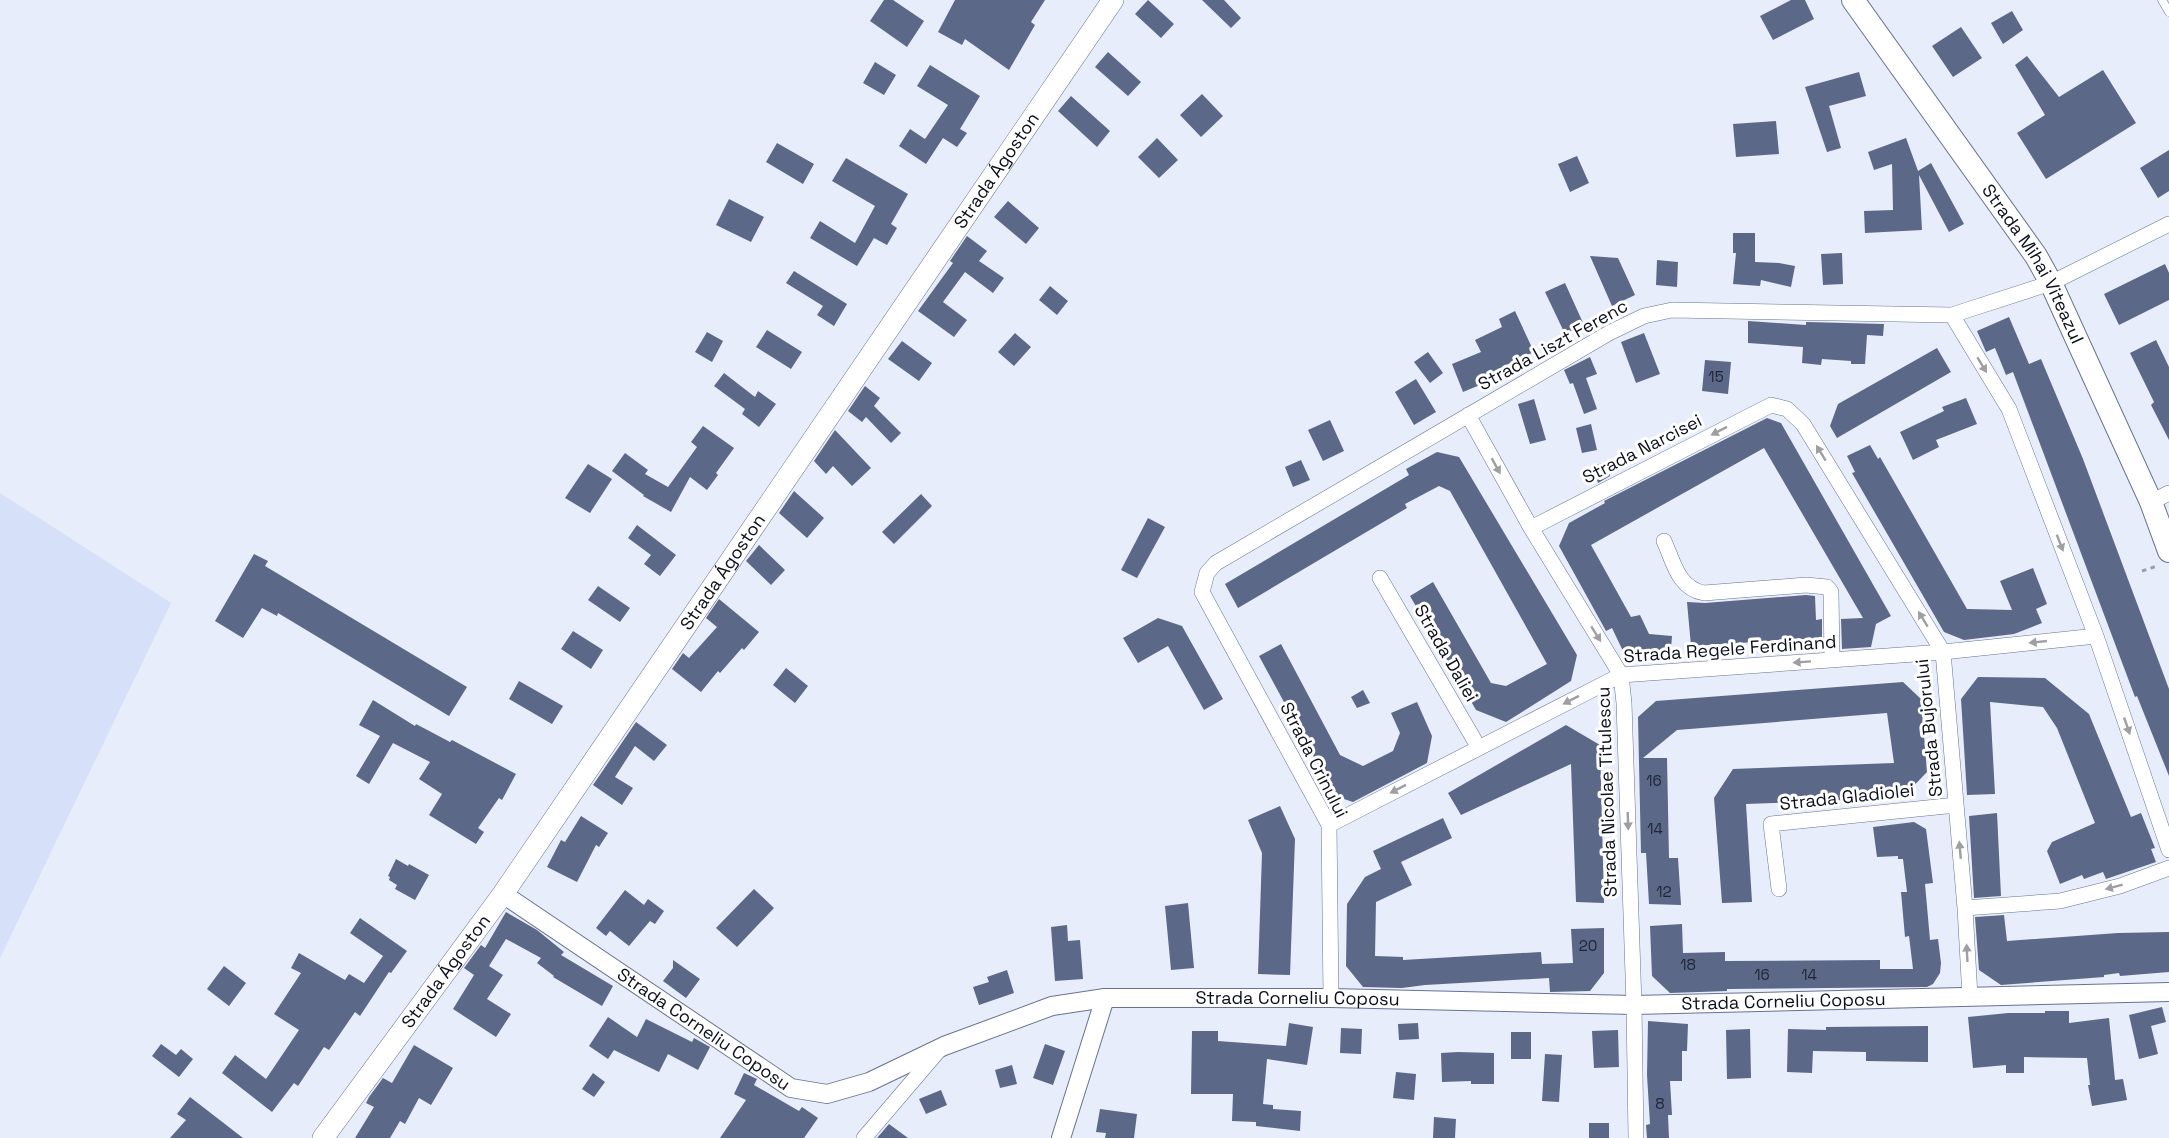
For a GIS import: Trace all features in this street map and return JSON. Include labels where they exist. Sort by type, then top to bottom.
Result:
[{"type":"main road","name":"Strada Ágoston","points":[[323,1138],[503,894],[1113,0]]},
{"type":"main road","name":"Strada Mihai Viteazul","points":[[1853,0],[2036,256],[2160,497],[2169,551]]},
{"type":"street","name":"Strada Liszt Ferenc","points":[[1202,592],[1207,573],[1216,563],[1609,333],[1644,316],[1672,310],[1952,315],[2051,283],[2169,224]]},
{"type":"street","points":[[1952,315],[2009,409],[2096,636],[2169,850]]},
{"type":"street","name":"Strada Narcisei","points":[[1531,528],[1771,405]]},
{"type":"street","name":"Strada Bujorului","points":[[1771,405],[1787,409],[1803,424],[1943,652],[1965,908],[1970,997]]},
{"type":"street","name":"Strada Nicolae Titulescu","points":[[1468,415],[1531,528],[1621,675],[1624,703],[1634,1005],[1636,1138]]},
{"type":"street","points":[[1664,542],[1684,584],[1694,591],[1704,593],[1806,585],[1827,587],[1831,592],[1832,660]]},
{"type":"street","name":"Strada Daliei","points":[[1380,578],[1479,747]]},
{"type":"street","name":"Strada Crinului","points":[[1202,592],[1329,825],[1331,998]]},
{"type":"street","name":"Strada Regele Ferdinand","points":[[1329,825],[1621,675],[1943,652],[2096,636]]},
{"type":"street","name":"Strada Gladiolei","points":[[1779,889],[1771,824],[1956,806]]},
{"type":"street","points":[[1965,908],[2060,901],[2120,886],[2169,868]]},
{"type":"street","name":"Strada Corneliu Coposu","points":[[503,894],[791,1088],[827,1094],[869,1082],[944,1046],[1052,1006],[1105,998],[1331,998],[1634,1005],[2169,992]]},
{"type":"street","points":[[1061,1138],[1105,998]]},
{"type":"street","points":[[864,1138],[944,1046]]},
{"type":"lane","points":[[2162,0],[2169,12]]},
{"type":"shaded area","points":[[0,493],[171,603],[0,958]]},
{"type":"building","points":[[884,0],[893,0],[924,21],[907,47],[870,21]]},
{"type":"building","points":[[955,0],[1045,0],[1031,22],[1035,25],[1009,70],[965,39],[962,45],[938,32]]},
{"type":"building","points":[[1148,0],[1174,24],[1161,38],[1135,14]]},
{"type":"building","points":[[1202,0],[1224,0],[1241,18],[1231,28]]},
{"type":"building","points":[[1791,0],[1805,0],[1814,19],[1773,40],[1760,16]]},
{"type":"building","points":[[2012,11],[2023,30],[2003,44],[1991,23]]},
{"type":"building","points":[[1961,27],[1982,58],[1953,77],[1932,46]]},
{"type":"building","points":[[1108,52],[1141,82],[1128,96],[1095,67]]},
{"type":"building","points":[[2027,56],[2059,97],[2103,70],[2136,123],[2046,179],[2017,133],[2045,115],[2015,65]]},
{"type":"building","points":[[875,62],[896,75],[884,95],[863,83]]},
{"type":"building","points":[[930,65],[980,96],[960,129],[967,133],[957,147],[943,138],[926,164],[899,146],[910,129],[925,139],[948,105],[917,86]]},
{"type":"building","points":[[1859,72],[1866,96],[1829,106],[1841,148],[1827,152],[1805,87]]},
{"type":"building","points":[[1202,94],[1223,116],[1201,137],[1180,115]]},
{"type":"building","points":[[1071,96],[1110,131],[1097,147],[1058,111]]},
{"type":"building","points":[[1776,121],[1779,154],[1736,157],[1733,124]]},
{"type":"building","points":[[1157,138],[1178,160],[1159,178],[1138,157]]},
{"type":"building","points":[[1906,138],[1918,171],[1931,163],[1964,224],[1949,232],[1919,175],[1922,230],[1865,233],[1864,211],[1893,210],[1892,164],[1874,170],[1868,152]]},
{"type":"building","points":[[777,143],[814,164],[803,184],[766,162]]},
{"type":"building","points":[[2169,150],[2169,191],[2158,198],[2140,168]]},
{"type":"building","points":[[1577,156],[1589,183],[1570,192],[1558,164]]},
{"type":"building","points":[[846,158],[908,194],[891,224],[897,228],[887,245],[874,238],[857,266],[810,238],[820,221],[855,243],[875,206],[832,181]]},
{"type":"building","points":[[729,199],[764,217],[751,242],[716,225]]},
{"type":"building","points":[[1008,201],[1039,228],[1026,244],[994,217]]},
{"type":"building","points":[[1733,233],[1755,233],[1755,262],[1795,266],[1791,287],[1761,280],[1760,286],[1733,284],[1736,253],[1733,253]]},
{"type":"building","points":[[967,236],[987,251],[979,261],[1004,278],[993,293],[965,272],[943,302],[967,320],[954,337],[918,311],[953,263],[950,261]]},
{"type":"building","points":[[1842,253],[1843,284],[1823,285],[1821,254]]},
{"type":"building","points":[[1590,256],[1618,258],[1635,295],[1612,306]]},
{"type":"building","points":[[1657,260],[1678,262],[1677,287],[1656,285]]},
{"type":"building","points":[[2165,264],[2169,273],[2169,300],[2119,325],[2104,294]]},
{"type":"building","points":[[794,271],[847,304],[834,326],[817,315],[823,306],[786,283]]},
{"type":"building","points":[[1565,283],[1584,325],[1565,334],[1545,292]]},
{"type":"building","points":[[1050,286],[1068,301],[1057,315],[1039,300]]},
{"type":"building","points":[[1515,311],[1534,352],[1508,364],[1509,368],[1486,380],[1487,382],[1463,392],[1452,364],[1481,352],[1475,340],[1502,327],[1499,319]]},
{"type":"building","points":[[2009,317],[2029,364],[2041,359],[2083,459],[2169,689],[2169,776],[2137,696],[2135,697],[2013,372],[2006,375],[1995,348],[1986,352],[1977,331]]},
{"type":"building","points":[[1748,321],[1806,325],[1806,322],[1884,324],[1883,336],[1867,335],[1865,364],[1822,359],[1821,365],[1802,363],[1803,347],[1748,343]]},
{"type":"building","points":[[767,330],[802,352],[791,369],[756,347]]},
{"type":"building","points":[[707,332],[723,341],[712,362],[695,352]]},
{"type":"building","points":[[1015,333],[1031,347],[1014,366],[998,352]]},
{"type":"building","points":[[1644,333],[1660,374],[1636,383],[1621,342]]},
{"type":"building","points":[[2156,340],[2169,367],[2169,440],[2151,405],[2154,402],[2130,353]]},
{"type":"building","points":[[902,341],[932,363],[919,381],[888,359]]},
{"type":"building","points":[[1937,348],[1951,372],[1837,438],[1830,426],[1838,404]]},
{"type":"building","points":[[1428,352],[1443,373],[1430,383],[1414,362]]},
{"type":"building","points":[[1590,357],[1597,374],[1586,378],[1597,409],[1584,414],[1573,383],[1570,384],[1564,370]]},
{"type":"building","points":[[1705,360],[1731,362],[1728,394],[1702,391]]},
{"type":"building","points":[[724,373],[755,397],[758,391],[776,404],[759,427],[742,414],[745,409],[714,386]]},
{"type":"building","points":[[1416,379],[1436,412],[1414,425],[1395,392]]},
{"type":"building","points":[[865,386],[880,398],[874,406],[901,433],[891,443],[866,417],[862,422],[848,411]]},
{"type":"building","points":[[1966,398],[1977,424],[1936,440],[1939,447],[1913,460],[1900,432],[1944,411],[1942,407]]},
{"type":"building","points":[[1534,399],[1546,440],[1530,444],[1518,404]]},
{"type":"building","points":[[1767,418],[1781,423],[1891,616],[1876,624],[1871,647],[1842,649],[1841,619],[1863,618],[1764,448],[1591,545],[1631,617],[1640,615],[1649,634],[1672,636],[1670,662],[1641,662],[1622,649],[1612,628],[1606,631],[1559,546],[1569,523],[1605,503],[1604,501]]},
{"type":"building","points":[[1330,420],[1344,451],[1323,461],[1308,430]]},
{"type":"building","points":[[1591,424],[1597,450],[1582,453],[1576,428]]},
{"type":"building","points":[[703,426],[734,448],[707,490],[690,477],[671,512],[643,496],[612,471],[625,453],[648,470],[645,474],[668,487],[697,447],[691,442]]},
{"type":"building","points":[[835,430],[871,468],[852,486],[833,466],[826,474],[814,461]]},
{"type":"building","points":[[1870,445],[1878,459],[1880,457],[1967,609],[2012,610],[2000,581],[2033,568],[2047,604],[2036,609],[2042,623],[2014,634],[1964,640],[1944,632],[1852,473],[1855,472],[1847,456]]},
{"type":"building","points":[[1437,452],[1459,457],[1577,655],[1571,681],[1506,722],[1476,710],[1410,596],[1433,582],[1491,683],[1506,686],[1547,664],[1450,491],[1439,486],[1405,504],[1407,508],[1238,608],[1225,584],[1409,475],[1406,469]]},
{"type":"building","points":[[1301,460],[1310,480],[1293,487],[1285,467]]},
{"type":"building","points":[[1606,462],[1610,476],[1598,483],[1593,466]]},
{"type":"building","points":[[588,464],[612,479],[590,513],[565,498]]},
{"type":"building","points":[[794,491],[824,518],[807,538],[779,513]]},
{"type":"building","points":[[921,494],[932,506],[894,544],[882,532]]},
{"type":"building","points":[[1148,518],[1165,527],[1137,578],[1121,570]]},
{"type":"building","points":[[637,525],[676,555],[660,576],[644,564],[651,555],[628,538]]},
{"type":"building","points":[[759,545],[785,570],[771,585],[746,561]]},
{"type":"building","points":[[254,554],[268,561],[265,566],[467,687],[449,716],[278,613],[277,616],[262,608],[243,638],[215,621]]},
{"type":"building","points":[[598,586],[630,608],[620,622],[588,600]]},
{"type":"building","points":[[1815,596],[1816,620],[1822,619],[1822,638],[1691,646],[1687,602],[1705,603]]},
{"type":"building","points":[[719,599],[759,632],[720,673],[718,671],[701,692],[672,669],[683,653],[689,658],[717,627],[706,618]]},
{"type":"building","points":[[1158,618],[1182,626],[1223,699],[1204,710],[1168,646],[1138,663],[1123,638]]},
{"type":"building","points":[[573,631],[603,650],[591,669],[561,649]]},
{"type":"building","points":[[1281,644],[1340,755],[1363,766],[1393,751],[1400,733],[1391,713],[1417,702],[1432,736],[1427,763],[1353,802],[1335,796],[1259,656]]},
{"type":"building","points":[[786,668],[808,686],[795,703],[773,685]]},
{"type":"building","points":[[1978,677],[2045,678],[2089,714],[2131,817],[2141,813],[2155,848],[2151,849],[2156,862],[2106,879],[2103,872],[2084,879],[2082,875],[2060,884],[2047,851],[2052,842],[2095,823],[2057,728],[2043,707],[1990,702],[1995,794],[1967,795],[1961,699]]},
{"type":"building","points":[[519,681],[563,706],[552,724],[509,699]]},
{"type":"building","points":[[1903,682],[1921,699],[1927,772],[1902,798],[1746,804],[1752,902],[1722,903],[1714,798],[1733,769],[1894,763],[1887,713],[1677,730],[1643,758],[1667,758],[1669,858],[1678,858],[1681,905],[1649,904],[1646,853],[1641,853],[1638,717],[1656,701]]},
{"type":"building","points":[[1363,690],[1370,703],[1357,708],[1351,697]]},
{"type":"building","points":[[373,700],[415,726],[416,724],[450,742],[452,740],[516,774],[502,800],[499,798],[478,828],[484,832],[476,844],[429,815],[442,794],[419,779],[430,762],[393,743],[369,784],[356,776],[380,736],[359,725]]},
{"type":"building","points":[[636,722],[667,745],[654,761],[635,746],[615,777],[633,788],[622,805],[593,785]]},
{"type":"building","points":[[1566,725],[1600,745],[1604,903],[1576,902],[1571,764],[1461,815],[1448,793]]},
{"type":"building","points":[[1280,806],[1295,839],[1290,975],[1258,974],[1262,853],[1248,820]]},
{"type":"building","points":[[1997,813],[2001,896],[1974,898],[1969,816]]},
{"type":"building","points":[[581,816],[608,833],[599,847],[596,845],[577,882],[547,867],[561,840],[565,842]]},
{"type":"building","points":[[1443,818],[1452,838],[1401,862],[1412,885],[1376,902],[1375,956],[1403,957],[1403,960],[1541,952],[1542,964],[1573,963],[1571,929],[1604,928],[1604,973],[1590,991],[1550,992],[1549,978],[1402,988],[1363,987],[1346,966],[1347,904],[1365,877],[1381,869],[1373,851]]},
{"type":"building","points":[[1914,822],[1926,829],[1933,883],[1925,884],[1930,940],[1938,939],[1941,963],[1940,973],[1933,984],[1927,987],[1727,989],[1727,991],[1670,993],[1652,976],[1650,926],[1682,924],[1683,953],[1725,952],[1725,961],[1880,960],[1880,969],[1913,969],[1909,936],[1905,937],[1901,892],[1907,892],[1903,859],[1898,859],[1898,856],[1877,857],[1873,827]]},
{"type":"building","points":[[396,859],[429,875],[415,900],[395,889],[397,885],[389,880],[388,876]]},
{"type":"building","points":[[754,889],[774,908],[737,947],[716,928]]},
{"type":"building","points":[[625,890],[644,905],[648,899],[664,911],[655,924],[650,921],[629,946],[610,931],[606,936],[596,928]]},
{"type":"building","points":[[1188,903],[1194,968],[1171,970],[1165,906]]},
{"type":"building","points":[[506,912],[537,930],[564,952],[561,955],[613,986],[602,1006],[553,977],[537,963],[541,958],[506,939],[489,966],[503,975],[487,999],[511,1014],[496,1037],[453,1009],[474,975],[464,968],[481,945],[485,948]]},
{"type":"building","points":[[2004,915],[2007,941],[2118,933],[2169,932],[2169,972],[2120,976],[2119,973],[2104,975],[2104,977],[2001,985],[1979,970],[1975,917]]},
{"type":"building","points":[[360,918],[407,951],[391,973],[389,972],[360,1016],[355,1012],[329,1050],[324,1047],[298,1086],[294,1083],[272,1112],[222,1073],[235,1055],[266,1079],[299,1030],[274,1014],[301,973],[291,968],[299,953],[345,980],[349,974],[364,983],[383,956],[350,933]]},
{"type":"building","points":[[1067,925],[1068,941],[1080,940],[1083,979],[1055,981],[1051,927]]},
{"type":"building","points":[[673,960],[700,979],[686,998],[663,981],[673,968]]},
{"type":"building","points":[[224,966],[246,983],[229,1006],[207,989]]},
{"type":"building","points":[[1007,970],[1014,993],[979,1005],[973,987],[989,982],[987,977]]},
{"type":"building","points":[[2162,1007],[2166,1022],[2151,1026],[2158,1054],[2139,1059],[2129,1015]]},
{"type":"building","points":[[2045,1011],[2069,1011],[2069,1023],[2109,1018],[2115,1080],[2123,1079],[2127,1100],[2092,1106],[2088,1085],[2090,1085],[2087,1058],[2024,1057],[2024,1073],[2006,1073],[2006,1065],[1973,1068],[1968,1017],[2008,1013],[2045,1013]]},
{"type":"building","points":[[608,1017],[637,1037],[646,1019],[692,1042],[694,1038],[710,1047],[698,1070],[668,1054],[659,1072],[614,1050],[608,1059],[589,1046]]},
{"type":"building","points":[[1648,1021],[1688,1024],[1687,1051],[1682,1051],[1682,1081],[1670,1081],[1672,1115],[1668,1115],[1669,1138],[1647,1138],[1646,1125],[1650,1124],[1647,1075]]},
{"type":"building","points":[[1289,1023],[1313,1027],[1307,1065],[1267,1059],[1263,1104],[1273,1105],[1273,1109],[1301,1111],[1300,1131],[1256,1126],[1256,1122],[1232,1121],[1233,1094],[1191,1094],[1192,1031],[1218,1031],[1218,1041],[1286,1046]]},
{"type":"building","points":[[1418,1023],[1419,1039],[1399,1040],[1398,1024]]},
{"type":"building","points":[[1928,1026],[1928,1062],[1866,1061],[1866,1052],[1813,1051],[1812,1073],[1787,1072],[1788,1029],[1826,1030],[1826,1027]]},
{"type":"building","points":[[1341,1028],[1362,1029],[1361,1054],[1340,1053]]},
{"type":"building","points":[[1750,1029],[1751,1078],[1727,1079],[1726,1030]]},
{"type":"building","points":[[1618,1030],[1619,1067],[1594,1068],[1592,1031]]},
{"type":"building","points":[[1511,1032],[1531,1032],[1531,1059],[1511,1059]]},
{"type":"building","points":[[161,1044],[176,1055],[181,1049],[193,1059],[179,1077],[152,1056]]},
{"type":"building","points":[[1045,1044],[1065,1051],[1053,1085],[1033,1078]]},
{"type":"building","points":[[414,1045],[453,1068],[431,1105],[419,1098],[405,1124],[400,1121],[390,1138],[355,1138],[374,1107],[366,1103],[369,1097],[383,1078],[392,1083]]},
{"type":"building","points":[[1441,1053],[1494,1053],[1494,1084],[1471,1084],[1471,1081],[1442,1082]]},
{"type":"building","points":[[1545,1054],[1562,1055],[1559,1102],[1542,1101]]},
{"type":"building","points":[[1012,1065],[1017,1084],[1000,1088],[995,1070]]},
{"type":"building","points":[[1396,1072],[1416,1074],[1414,1100],[1393,1098]]},
{"type":"building","points":[[593,1073],[605,1082],[594,1097],[582,1089]]},
{"type":"building","points":[[744,1073],[757,1079],[754,1085],[799,1111],[802,1107],[818,1118],[804,1138],[720,1138],[746,1100],[734,1094]]},
{"type":"building","points":[[941,1090],[947,1105],[926,1114],[919,1099]]},
{"type":"building","points":[[190,1097],[243,1138],[170,1138],[186,1120],[177,1114]]},
{"type":"building","points":[[1100,1109],[1137,1114],[1134,1138],[1105,1138],[1106,1133],[1096,1132]]},
{"type":"building","points":[[1434,1117],[1456,1119],[1455,1138],[1433,1138]]},
{"type":"building","points":[[1589,1123],[1609,1123],[1609,1138],[1589,1138]]},
{"type":"building","points":[[889,1124],[908,1138],[877,1138]]}]
